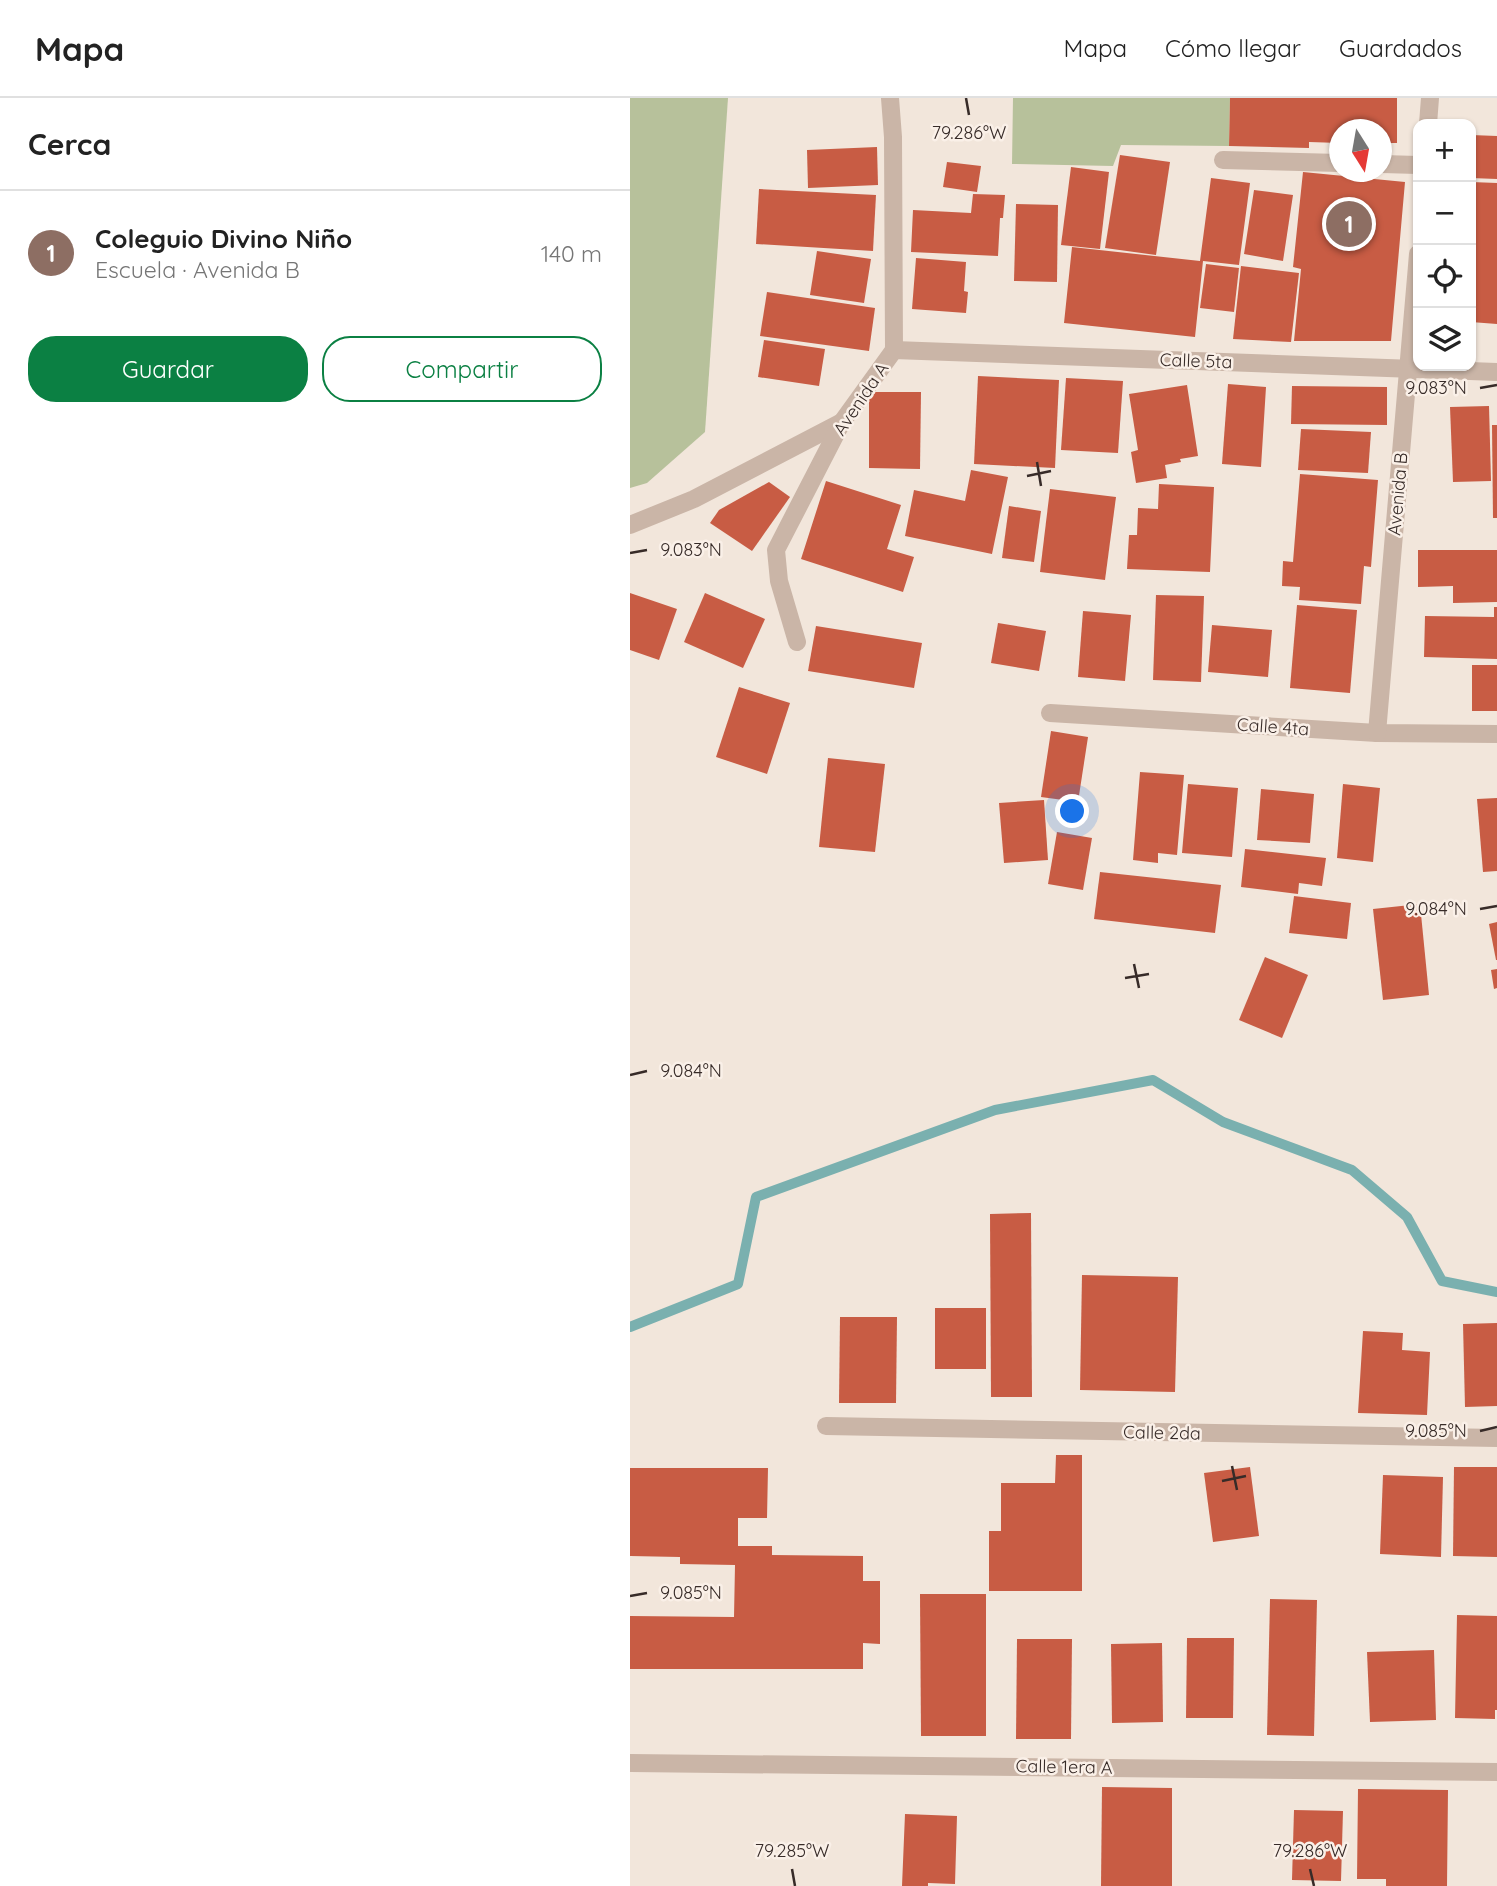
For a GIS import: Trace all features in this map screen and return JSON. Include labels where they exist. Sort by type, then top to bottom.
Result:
[{"type":"street","name":"Avenida A","points":[[797,642],[779,581],[776,550],[842,422],[894,350],[893,137],[890,98]]},
{"type":"street","points":[[1428,119],[1430,98]]},
{"type":"street","points":[[1223,160],[1329,163]]},
{"type":"street","points":[[1392,164],[1413,165]]},
{"type":"street","name":"Avenida B","points":[[1377,733],[1414,308]]},
{"type":"street","name":"Calle 5ta","points":[[894,350],[1497,372]]},
{"type":"street","points":[[630,525],[694,499],[842,422]]},
{"type":"street","name":"Calle 4ta","points":[[1050,713],[1377,733],[1497,734]]},
{"type":"street","name":"Calle 2da","points":[[826,1426],[1497,1438]]},
{"type":"street","name":"Calle 1era A","points":[[630,1763],[1497,1772]]},
{"type":"green space","points":[[630,98],[728,98],[705,432],[647,483],[630,488]]},
{"type":"green space","points":[[1013,98],[1230,98],[1229,146],[1121,145],[1113,166],[1012,164]]},
{"type":"building","points":[[1230,98],[1397,98],[1397,143],[1392,143],[1392,119],[1329,119],[1329,143],[1309,142],[1309,148],[1229,146]]},
{"type":"building","points":[[1476,135],[1497,136],[1497,179],[1476,178]]},
{"type":"building","points":[[877,147],[878,185],[808,188],[807,150]]},
{"type":"building","points":[[1120,155],[1170,162],[1156,255],[1105,248]]},
{"type":"building","points":[[947,162],[981,166],[977,192],[943,187]]},
{"type":"building","points":[[1071,167],[1109,172],[1100,249],[1061,245]]},
{"type":"building","points":[[1303,172],[1329,175],[1329,182],[1405,182],[1391,341],[1294,341],[1301,269],[1293,267]]},
{"type":"building","points":[[1211,178],[1250,183],[1239,265],[1203,261],[1195,337],[1064,323],[1072,247],[1200,261]]},
{"type":"building","points":[[1476,182],[1497,183],[1497,324],[1476,322]]},
{"type":"building","points":[[759,189],[876,195],[873,251],[756,244]]},
{"type":"building","points":[[1254,190],[1293,195],[1283,261],[1244,254]]},
{"type":"building","points":[[973,194],[1005,195],[1003,218],[1000,218],[998,256],[911,252],[913,210],[971,213]]},
{"type":"building","points":[[1016,204],[1058,205],[1057,282],[1014,281]]},
{"type":"building","points":[[817,251],[871,259],[864,303],[810,295]]},
{"type":"building","points":[[916,258],[966,262],[966,313],[912,309]]},
{"type":"building","points":[[1206,264],[1239,268],[1234,312],[1200,308]]},
{"type":"building","points":[[1241,266],[1299,273],[1291,342],[1233,339]]},
{"type":"building","points":[[767,292],[875,308],[869,351],[760,336]]},
{"type":"building","points":[[764,340],[825,349],[819,386],[758,377]]},
{"type":"building","points":[[978,376],[1059,380],[1055,468],[974,464]]},
{"type":"building","points":[[1066,378],[1123,381],[1118,453],[1061,450]]},
{"type":"building","points":[[1228,384],[1266,387],[1261,467],[1222,464]]},
{"type":"building","points":[[1187,385],[1198,456],[1165,465],[1167,478],[1136,483],[1131,452],[1138,450],[1129,394]]},
{"type":"building","points":[[1292,386],[1387,387],[1387,425],[1291,424]]},
{"type":"building","points":[[869,392],[921,392],[920,469],[869,468]]},
{"type":"building","points":[[1489,406],[1491,481],[1453,482],[1450,407]]},
{"type":"building","points":[[1492,425],[1497,425],[1497,518],[1493,518]]},
{"type":"building","points":[[1301,429],[1371,432],[1368,473],[1298,470]]},
{"type":"building","points":[[971,470],[1008,477],[992,554],[905,536],[914,490],[965,501]]},
{"type":"building","points":[[1300,474],[1378,480],[1371,567],[1364,566],[1361,604],[1299,600],[1300,587],[1282,586],[1283,561],[1293,562]]},
{"type":"building","points":[[826,481],[901,505],[887,549],[914,557],[903,592],[801,559]]},
{"type":"building","points":[[769,482],[790,497],[752,551],[710,523],[719,510]]},
{"type":"building","points":[[1159,484],[1214,487],[1210,572],[1127,569],[1129,535],[1137,535],[1138,508],[1158,509]]},
{"type":"building","points":[[1050,489],[1116,497],[1105,580],[1040,572]]},
{"type":"building","points":[[1009,506],[1041,511],[1034,562],[1002,558]]},
{"type":"building","points":[[1418,550],[1497,550],[1497,602],[1453,603],[1453,586],[1418,587]]},
{"type":"building","points":[[630,593],[677,609],[659,660],[630,650]]},
{"type":"building","points":[[705,593],[765,619],[743,668],[684,642]]},
{"type":"building","points":[[1156,595],[1204,596],[1201,682],[1153,680]]},
{"type":"building","points":[[1297,605],[1357,610],[1350,693],[1290,688]]},
{"type":"building","points":[[1494,607],[1497,607],[1497,659],[1424,657],[1425,616],[1494,617]]},
{"type":"building","points":[[1083,611],[1131,615],[1125,681],[1078,677]]},
{"type":"building","points":[[998,623],[1046,631],[1039,671],[991,663]]},
{"type":"building","points":[[1212,625],[1272,630],[1268,677],[1208,672]]},
{"type":"building","points":[[816,626],[922,643],[914,688],[808,671]]},
{"type":"building","points":[[1472,665],[1497,665],[1497,711],[1472,711]]},
{"type":"building","points":[[739,687],[790,703],[767,774],[716,757]]},
{"type":"building","points":[[1051,731],[1088,737],[1078,802],[1041,797]]},
{"type":"building","points":[[828,758],[885,764],[875,852],[819,847]]},
{"type":"building","points":[[1140,772],[1184,775],[1177,855],[1158,853],[1158,863],[1133,860]]},
{"type":"building","points":[[1188,784],[1238,788],[1232,857],[1182,853]]},
{"type":"building","points":[[1343,784],[1380,788],[1373,862],[1337,858]]},
{"type":"building","points":[[1261,789],[1314,794],[1310,843],[1257,840]]},
{"type":"building","points":[[1497,798],[1497,871],[1483,872],[1477,799]]},
{"type":"building","points":[[1044,800],[1048,860],[1004,863],[999,803]]},
{"type":"building","points":[[1057,832],[1092,838],[1083,890],[1048,884]]},
{"type":"building","points":[[1245,849],[1326,858],[1322,886],[1299,883],[1298,894],[1241,887]]},
{"type":"building","points":[[1100,872],[1221,885],[1215,933],[1094,919]]},
{"type":"building","points":[[1294,896],[1351,903],[1347,939],[1289,933]]},
{"type":"building","points":[[1420,904],[1429,995],[1383,1000],[1373,909]]},
{"type":"building","points":[[1497,922],[1497,960],[1496,960],[1489,924]]},
{"type":"building","points":[[1265,957],[1308,975],[1282,1038],[1239,1020]]},
{"type":"building","points":[[1497,969],[1497,988],[1494,989],[1491,970]]},
{"type":"building","points":[[1031,1213],[1032,1397],[991,1397],[990,1214]]},
{"type":"building","points":[[1082,1275],[1178,1277],[1175,1392],[1080,1390]]},
{"type":"building","points":[[935,1308],[986,1308],[986,1369],[935,1369]]},
{"type":"building","points":[[840,1317],[897,1317],[896,1403],[839,1403]]},
{"type":"building","points":[[1497,1323],[1497,1406],[1465,1407],[1463,1324]]},
{"type":"building","points":[[1363,1331],[1403,1333],[1402,1350],[1430,1352],[1427,1415],[1358,1413]]},
{"type":"building","points":[[1056,1455],[1082,1455],[1082,1591],[989,1591],[989,1531],[1001,1531],[1001,1483],[1055,1483]]},
{"type":"building","points":[[1250,1467],[1259,1536],[1213,1542],[1204,1473]]},
{"type":"building","points":[[1454,1467],[1497,1467],[1497,1557],[1453,1556]]},
{"type":"building","points":[[630,1468],[768,1468],[767,1518],[738,1518],[738,1546],[772,1546],[772,1555],[863,1556],[863,1581],[880,1581],[880,1644],[863,1643],[863,1669],[630,1669],[630,1616],[734,1617],[735,1565],[680,1564],[680,1557],[630,1556]]},
{"type":"building","points":[[1383,1475],[1443,1477],[1441,1557],[1380,1554]]},
{"type":"building","points":[[920,1594],[986,1594],[986,1736],[921,1736]]},
{"type":"building","points":[[1270,1599],[1317,1600],[1314,1736],[1267,1735]]},
{"type":"building","points":[[1457,1615],[1497,1616],[1495,1719],[1455,1718]]},
{"type":"building","points":[[1187,1638],[1234,1638],[1233,1718],[1186,1718]]},
{"type":"building","points":[[1017,1639],[1072,1639],[1071,1739],[1016,1739]]},
{"type":"building","points":[[1162,1643],[1163,1722],[1112,1723],[1111,1644]]},
{"type":"building","points":[[1434,1650],[1436,1720],[1370,1722],[1367,1652]]},
{"type":"building","points":[[1102,1787],[1172,1788],[1172,1886],[1101,1886]]},
{"type":"building","points":[[1358,1789],[1448,1790],[1447,1886],[1386,1886],[1386,1879],[1357,1879]]},
{"type":"building","points":[[1294,1810],[1343,1811],[1341,1881],[1292,1880]]},
{"type":"building","points":[[905,1814],[957,1816],[955,1884],[902,1886]]},
{"type":"waterway","points":[[630,1327],[738,1284],[756,1197],[995,1110],[1153,1080],[1223,1122],[1352,1170],[1407,1217],[1442,1281],[1497,1292]]},
{"type":"place","name":"Coleguio Divino Niño","points":[[1349,224]]}]
